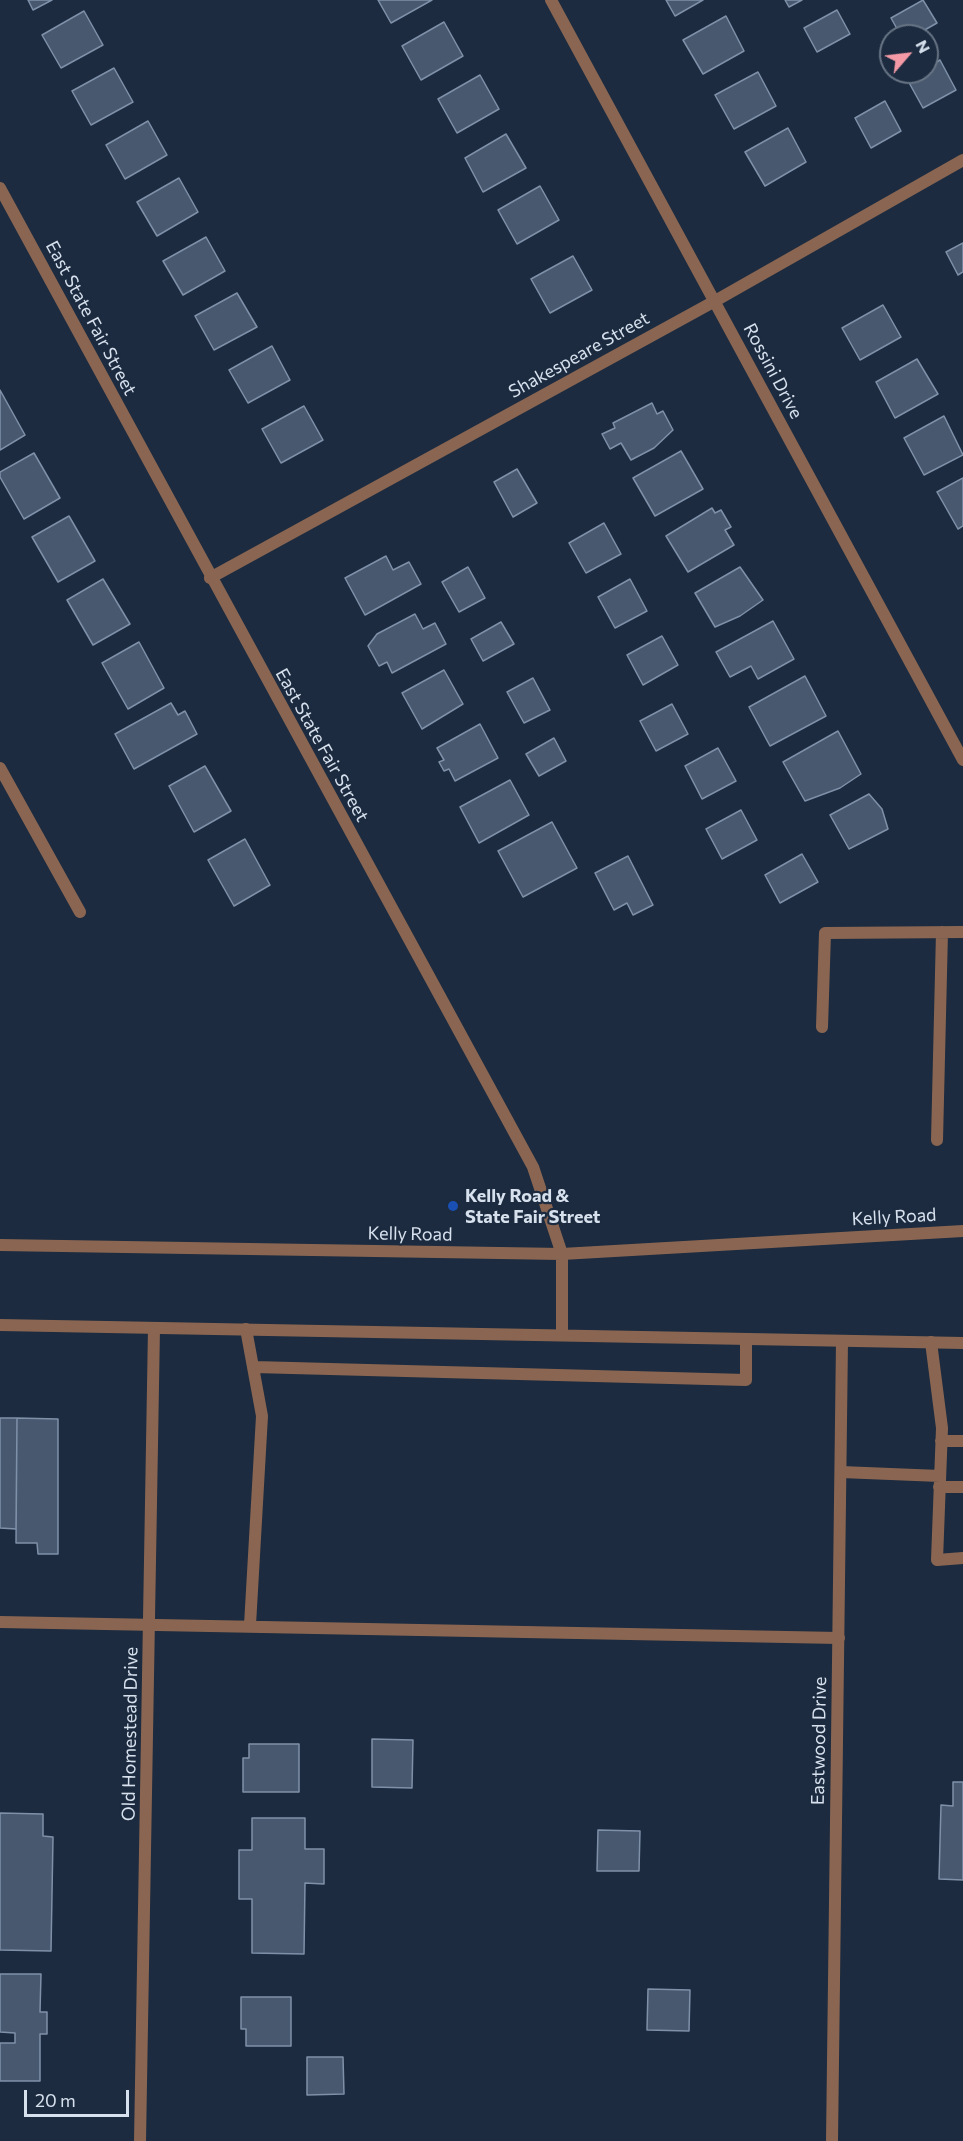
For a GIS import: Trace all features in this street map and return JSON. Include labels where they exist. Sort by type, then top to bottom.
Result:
[{"type":"street","name":"Rossini Drive","points":[[551,0],[963,760]]},
{"type":"street","name":"Shakespeare Street","points":[[210,578],[715,302],[963,160]]},
{"type":"street","name":"East State Fair Street","points":[[0,188],[210,578],[533,1167],[562,1254],[562,1335]]},
{"type":"street","points":[[0,768],[80,912]]},
{"type":"street","points":[[937,1140],[942,932]]},
{"type":"street","points":[[822,1027],[825,933],[963,932]]},
{"type":"street","name":"Kelly Road","points":[[0,1245],[562,1254],[963,1231]]},
{"type":"street","points":[[0,1325],[963,1343]]},
{"type":"street","name":"Old Homestead Drive","points":[[140,2141],[154,1328]]},
{"type":"street","points":[[246,1329],[262,1416],[250,1625]]},
{"type":"street","points":[[254,1367],[746,1380],[746,1339]]},
{"type":"street","name":"Eastwood Drive","points":[[832,2141],[842,1341]]},
{"type":"street","points":[[931,1342],[941,1441],[937,1560],[963,1558]]},
{"type":"street","points":[[941,1441],[963,1441]]},
{"type":"street","points":[[841,1472],[939,1481],[963,1487]]},
{"type":"street","points":[[0,1622],[150,1623],[839,1638]]},
{"type":"building","points":[[28,0],[52,0],[33,10]]},
{"type":"building","points":[[378,0],[432,0],[391,23]]},
{"type":"building","points":[[666,0],[703,0],[675,16]]},
{"type":"building","points":[[785,0],[802,0],[789,7]]},
{"type":"building","points":[[923,0],[937,23],[894,24],[891,18]]},
{"type":"building","points":[[837,10],[850,34],[817,52],[804,28]]},
{"type":"building","points":[[84,11],[103,45],[61,68],[42,35]]},
{"type":"building","points":[[726,16],[744,51],[703,74],[683,40]]},
{"type":"building","points":[[444,22],[463,56],[421,80],[402,46]]},
{"type":"building","points":[[939,61],[956,90],[923,108],[910,84],[939,84]]},
{"type":"building","points":[[114,68],[133,102],[91,125],[72,91]]},
{"type":"building","points":[[758,72],[776,106],[734,129],[715,95]]},
{"type":"building","points":[[480,75],[499,109],[457,133],[438,99]]},
{"type":"building","points":[[885,101],[901,131],[871,148],[855,118]]},
{"type":"building","points":[[148,121],[167,155],[125,179],[106,145]]},
{"type":"building","points":[[788,128],[806,162],[765,186],[745,152]]},
{"type":"building","points":[[506,134],[526,168],[483,192],[465,158]]},
{"type":"building","points":[[179,178],[198,212],[157,236],[137,202]]},
{"type":"building","points":[[540,186],[559,220],[517,244],[498,210]]},
{"type":"building","points":[[206,237],[225,271],[183,295],[163,261]]},
{"type":"building","points":[[963,243],[963,272],[958,275],[946,252]]},
{"type":"building","points":[[573,256],[592,290],[550,313],[531,279]]},
{"type":"building","points":[[237,293],[257,327],[214,350],[195,316]]},
{"type":"building","points":[[883,305],[901,337],[860,360],[842,328]]},
{"type":"building","points":[[272,346],[290,380],[248,403],[229,370]]},
{"type":"building","points":[[917,359],[938,394],[895,418],[876,382]]},
{"type":"building","points":[[0,390],[25,435],[0,450]]},
{"type":"building","points":[[652,403],[657,414],[663,411],[673,430],[654,448],[631,460],[621,443],[610,449],[602,434],[615,428],[613,423]]},
{"type":"building","points":[[304,406],[323,440],[281,463],[262,429]]},
{"type":"building","points":[[944,416],[963,455],[924,475],[904,438]]},
{"type":"building","points":[[681,451],[703,489],[655,516],[633,478]]},
{"type":"building","points":[[34,453],[60,498],[24,519],[0,477],[0,472]]},
{"type":"building","points":[[517,469],[537,503],[513,517],[494,482]]},
{"type":"building","points":[[963,478],[963,526],[958,529],[937,492]]},
{"type":"building","points":[[712,508],[715,513],[721,510],[731,527],[725,530],[734,545],[688,572],[666,536]]},
{"type":"building","points":[[69,516],[95,561],[58,582],[32,537]]},
{"type":"building","points":[[604,523],[621,554],[586,573],[569,543]]},
{"type":"building","points":[[386,556],[393,570],[409,562],[421,584],[365,615],[345,578]]},
{"type":"building","points":[[468,567],[485,598],[459,612],[442,582]]},
{"type":"building","points":[[740,567],[763,600],[740,616],[715,627],[695,593]]},
{"type":"building","points":[[103,579],[130,624],[93,645],[67,600]]},
{"type":"building","points":[[630,579],[647,611],[615,628],[598,597]]},
{"type":"building","points":[[415,614],[423,629],[435,623],[446,644],[392,673],[387,662],[379,666],[368,646],[377,634]]},
{"type":"building","points":[[773,621],[794,659],[758,679],[751,666],[730,677],[716,652]]},
{"type":"building","points":[[501,622],[514,644],[483,661],[471,639]]},
{"type":"building","points":[[662,636],[678,665],[643,685],[627,655]]},
{"type":"building","points":[[139,642],[164,688],[128,709],[102,663]]},
{"type":"building","points":[[444,670],[463,704],[422,729],[402,693]]},
{"type":"building","points":[[805,676],[826,716],[770,746],[749,707]]},
{"type":"building","points":[[533,678],[550,710],[524,723],[507,692]]},
{"type":"building","points":[[171,703],[178,715],[185,711],[197,734],[134,769],[115,734]]},
{"type":"building","points":[[672,704],[688,734],[656,751],[640,721]]},
{"type":"building","points":[[480,724],[498,758],[455,781],[449,769],[444,771],[439,762],[444,760],[437,748]]},
{"type":"building","points":[[838,731],[861,774],[840,788],[805,801],[783,762]]},
{"type":"building","points":[[554,738],[566,761],[539,776],[526,754]]},
{"type":"building","points":[[718,748],[736,781],[702,799],[685,766]]},
{"type":"building","points":[[205,766],[231,811],[194,832],[169,786]]},
{"type":"building","points":[[510,780],[529,815],[479,843],[460,807]]},
{"type":"building","points":[[869,794],[882,809],[888,829],[849,849],[830,815]]},
{"type":"building","points":[[741,810],[757,840],[722,859],[706,829]]},
{"type":"building","points":[[552,822],[577,868],[523,897],[498,851]]},
{"type":"building","points":[[245,839],[270,885],[234,906],[208,860]]},
{"type":"building","points":[[802,854],[818,882],[780,903],[765,875]]},
{"type":"building","points":[[628,856],[653,905],[633,915],[627,903],[614,910],[595,873]]},
{"type":"building","points":[[0,1418],[17,1418],[16,1529],[0,1528]]},
{"type":"building","points":[[17,1418],[58,1419],[58,1554],[38,1554],[37,1543],[16,1543]]},
{"type":"building","points":[[372,1739],[413,1740],[412,1788],[372,1787]]},
{"type":"building","points":[[249,1744],[299,1744],[299,1792],[243,1792],[243,1758],[249,1758]]},
{"type":"building","points":[[953,1782],[963,1782],[963,1880],[939,1879],[941,1805],[953,1806]]},
{"type":"building","points":[[0,1813],[43,1814],[43,1836],[53,1837],[51,1951],[0,1950]]},
{"type":"building","points":[[252,1818],[305,1818],[305,1849],[324,1849],[324,1884],[305,1883],[304,1954],[252,1953],[252,1899],[239,1899],[239,1850],[252,1850]]},
{"type":"building","points":[[598,1830],[640,1831],[639,1871],[597,1871]]},
{"type":"building","points":[[0,1974],[41,1974],[40,2012],[47,2012],[47,2034],[40,2034],[40,2081],[0,2081],[0,2043],[15,2043],[15,2033],[0,2032]]},
{"type":"building","points":[[648,1989],[690,1990],[689,2031],[647,2030]]},
{"type":"building","points":[[241,1997],[291,1997],[291,2046],[246,2046],[246,2029],[241,2029]]},
{"type":"building","points":[[307,2057],[343,2057],[344,2094],[307,2095]]},
{"type":"place","name":"Kelly Road & State Fair Street","points":[[453,1206]]}]
